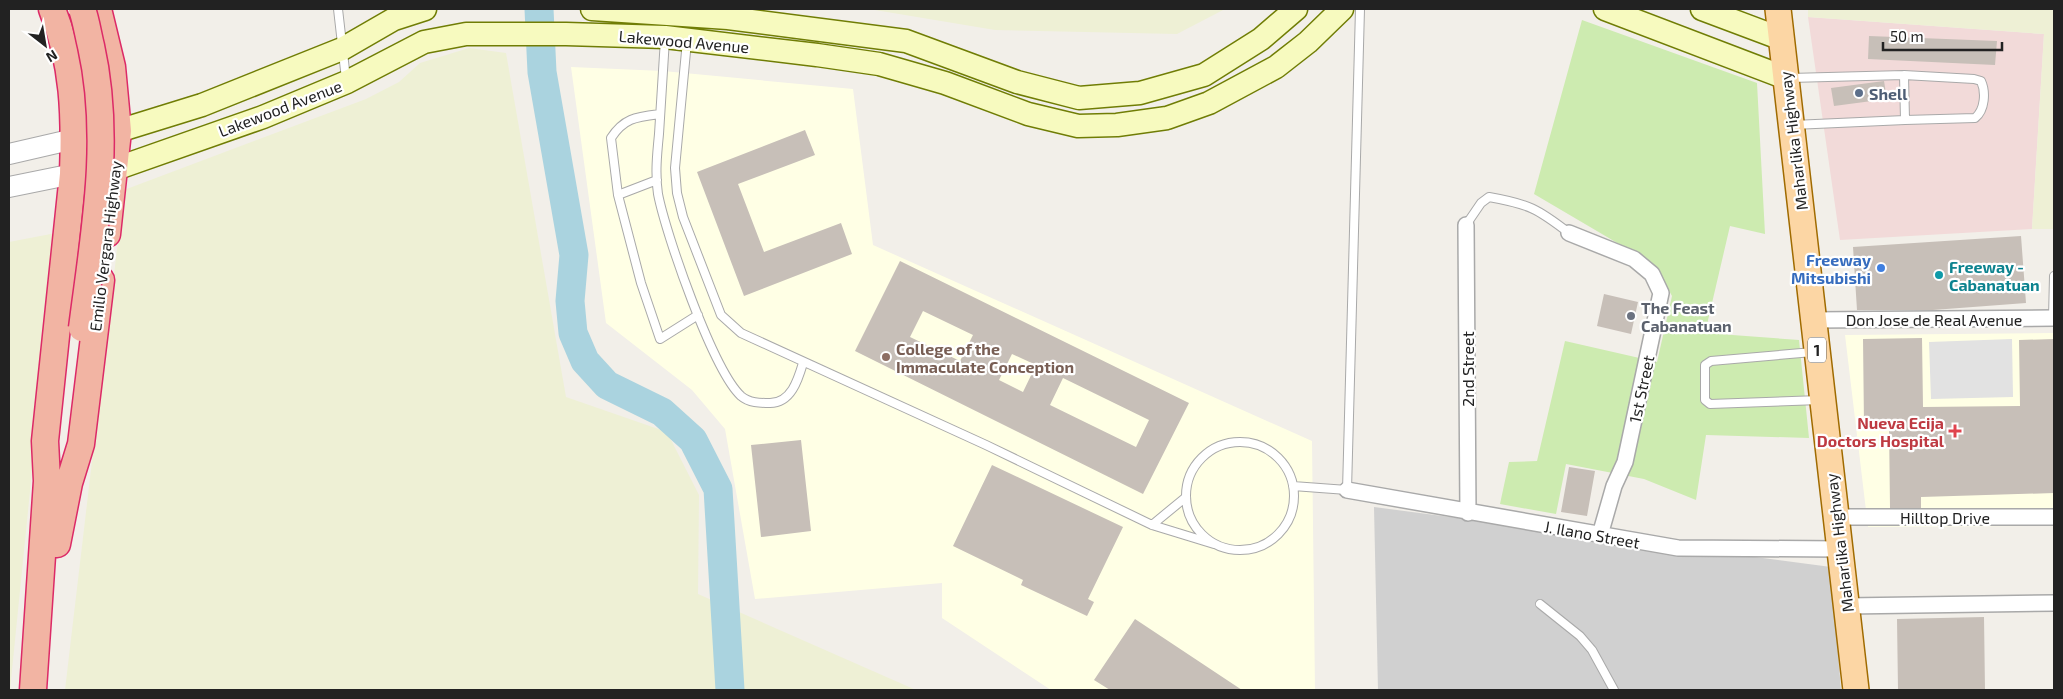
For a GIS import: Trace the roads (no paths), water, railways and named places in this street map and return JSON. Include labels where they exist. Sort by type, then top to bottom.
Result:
[{"type":"highway","name":"Emilio Vergara Highway","points":[[52,9],[58,24],[75,105],[73,174],[46,441],[58,482]]},
{"type":"highway","name":"Emilio Vergara Highway","points":[[68,9],[82,68],[87,118],[85,195],[76,328]]},
{"type":"highway","name":"Emilio Vergara Highway","points":[[33,690],[58,482],[58,439],[99,196],[101,118],[96,68],[82,9]]},
{"type":"highway","name":"Emilio Vergara Highway","points":[[58,482],[82,444],[115,169],[118,131],[112,67],[98,9]]},
{"type":"main road","name":"Lakewood Avenue","points":[[74,139],[118,131],[202,105],[342,49],[394,19],[425,9]]},
{"type":"main road","name":"Lakewood Avenue","points":[[592,9],[728,18],[906,41],[1017,82],[1079,98],[1140,93],[1204,75],[1261,39],[1296,9]]},
{"type":"main road","name":"Lakewood Avenue","points":[[73,174],[115,169],[263,117],[346,82],[424,42],[466,34],[566,34],[676,38],[879,64],[945,83],[1028,114],[1078,126],[1117,126],[1167,118],[1209,103],[1276,67],[1308,42],[1342,9]]},
{"type":"main road","points":[[1605,9],[1786,78]]},
{"type":"main road","points":[[1702,9],[1782,39]]},
{"type":"main road","name":"Maharlika Highway","points":[[1778,9],[1856,690]]},
{"type":"street","name":"Lakewood Avenue","points":[[9,154],[74,139]]},
{"type":"street","name":"Lakewood Avenue","points":[[9,187],[73,174]]},
{"type":"street","name":"2nd Street","points":[[1466,225],[1468,513]]},
{"type":"street","name":"1st Street","points":[[1569,233],[1634,259],[1652,274],[1661,293],[1625,462],[1614,486],[1600,535]]},
{"type":"street","name":"Don Jose de Real Avenue","points":[[1814,320],[2053,318]]},
{"type":"street","name":"J. Ilano Street","points":[[1347,490],[1468,513],[1678,548],[1840,549]]},
{"type":"street","name":"Hilltop Drive","points":[[1836,517],[2054,518]]},
{"type":"street","points":[[1847,606],[2054,603]]},
{"type":"lane","points":[[338,9],[346,82]]},
{"type":"lane","points":[[1293,486],[1347,490],[1360,9]]},
{"type":"lane","points":[[676,38],[660,114],[656,180],[666,220],[698,315],[732,386],[743,398],[758,404],[774,403],[788,396],[797,383],[803,363]]},
{"type":"lane","points":[[676,38],[675,168],[678,193],[683,217],[721,315],[741,333],[803,363],[986,445],[1152,525],[1230,550],[1248,550],[1264,544],[1278,534],[1288,520],[1294,504],[1293,486],[1286,468],[1272,453],[1255,444],[1234,443],[1215,448],[1200,461],[1189,478],[1186,497],[1189,516],[1199,532],[1214,544]]},
{"type":"lane","points":[[1904,75],[1905,120]]},
{"type":"lane","points":[[1786,78],[1904,75],[1974,79],[1982,81],[1984,88],[1982,110],[1975,118],[1792,125]]},
{"type":"lane","points":[[660,114],[636,117],[620,125],[611,138],[618,195],[640,283],[660,339],[698,315]]},
{"type":"lane","points":[[618,195],[656,180]]},
{"type":"lane","points":[[1466,225],[1481,203],[1489,197],[1517,202],[1538,210],[1569,233]]},
{"type":"lane","points":[[2053,318],[2054,276]]},
{"type":"lane","points":[[1818,352],[1711,360],[1705,366],[1705,400],[1710,404],[1823,400]]},
{"type":"lane","points":[[1152,525],[1186,497]]},
{"type":"lane","points":[[1540,604],[1580,636],[1592,650],[1614,690]]},
{"type":"waterway","points":[[539,9],[542,72],[574,255],[570,301],[573,333],[585,361],[607,385],[662,412],[693,440],[718,489],[730,690]]},
{"type":"place","name":"Shell","points":[[1859,93]]},
{"type":"place","name":"Freeway Mitsubishi","points":[[1881,268]]},
{"type":"place","name":"Freeway - Cabanatuan","points":[[1939,275]]},
{"type":"place","name":"The Feast Cabanatuan","points":[[1631,316]]},
{"type":"place","name":"College of the Immaculate Conception","points":[[886,357]]},
{"type":"place","name":"Nueva Ecija Doctors Hospital","points":[[1955,431]]}]
